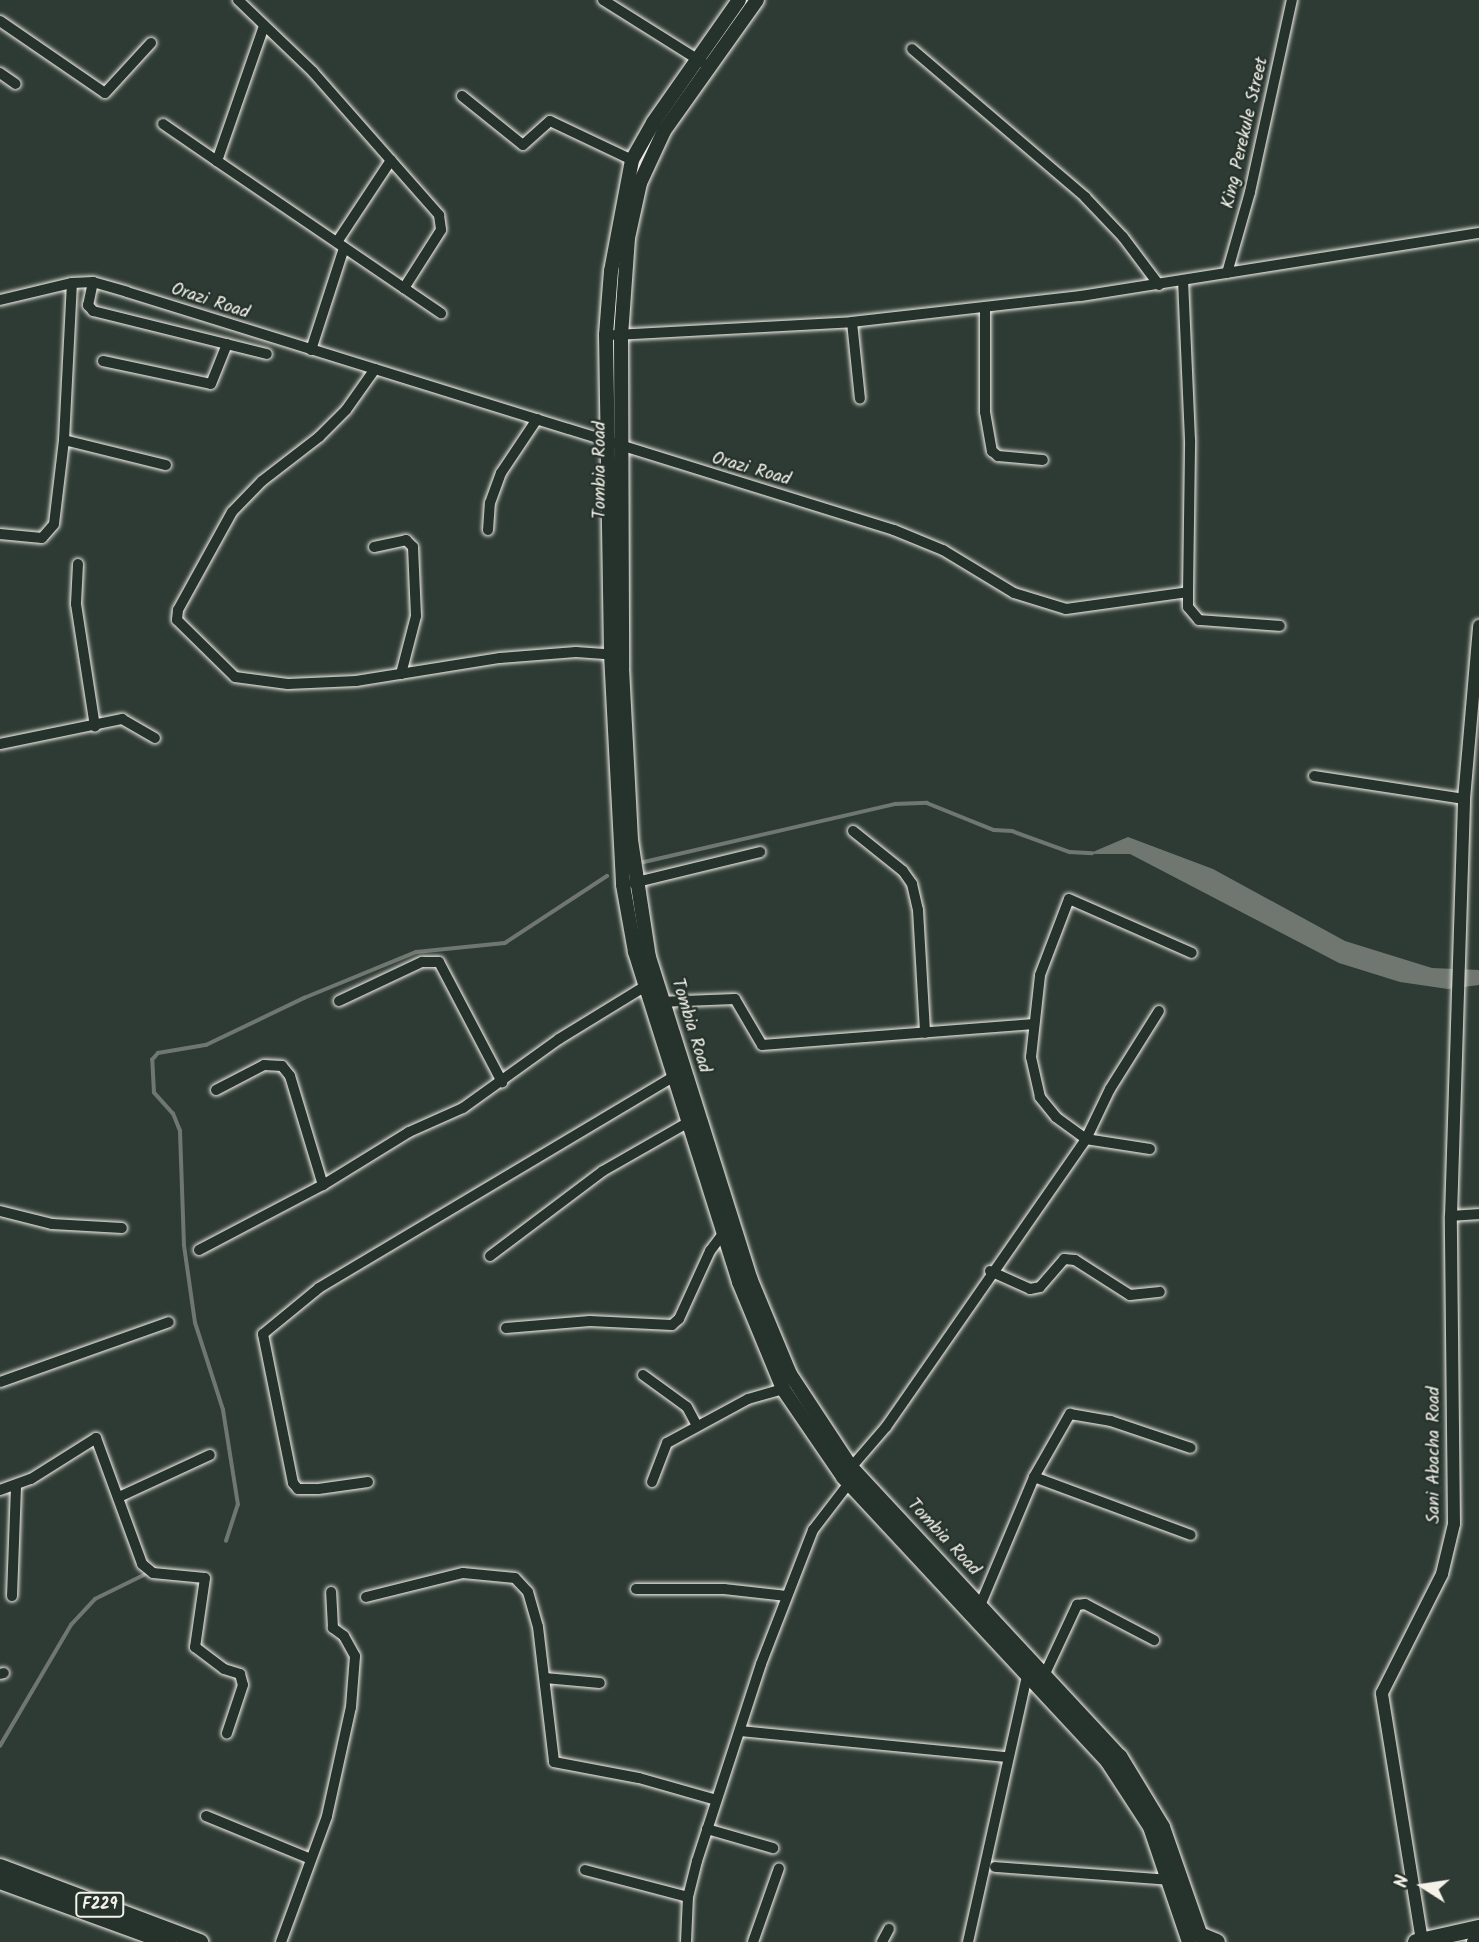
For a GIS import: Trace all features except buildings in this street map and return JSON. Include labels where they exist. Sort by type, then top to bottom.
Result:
[{"type":"main road","name":"Tombia Road","points":[[614,335],[628,238],[640,183],[664,131],[739,0]]},
{"type":"main road","name":"Tombia Road","points":[[757,0],[702,62],[632,160],[617,227],[613,444],[617,655],[629,884],[644,987],[655,1002],[774,1343],[848,1476]]},
{"type":"main road","name":"Tombia Road","points":[[629,884],[655,1002],[687,1123],[758,1336],[783,1389],[848,1476],[1030,1668],[1120,1756],[1151,1802],[1180,1870],[1203,1941]]},
{"type":"main road","name":"Tombia Road","points":[[1042,1679],[1128,1791],[1150,1828],[1170,1880],[1203,1941]]},
{"type":"main road","name":"F229","points":[[0,1867],[200,1942]]},
{"type":"main road","name":"F229","points":[[0,1881],[164,1941]]},
{"type":"main road","points":[[1419,1941],[1479,1928]]},
{"type":"street","points":[[238,0],[313,72],[433,208],[442,224],[404,288]]},
{"type":"street","points":[[603,0],[702,62]]},
{"type":"street","name":"King Perekule Street","points":[[1227,273],[1250,192],[1292,0]]},
{"type":"street","points":[[0,21],[102,92],[108,92],[150,43]]},
{"type":"street","points":[[217,161],[264,26]]},
{"type":"street","points":[[912,49],[1085,197],[1123,237],[1159,285]]},
{"type":"street","points":[[0,72],[16,84]]},
{"type":"street","points":[[462,96],[523,145],[550,121],[632,160]]},
{"type":"street","points":[[163,124],[441,313]]},
{"type":"street","points":[[311,349],[340,245],[391,160]]},
{"type":"street","points":[[614,335],[852,322],[985,307],[1159,285],[1479,233]]},
{"type":"street","points":[[1183,280],[1191,440],[1188,607],[1199,620],[1280,626]]},
{"type":"street","points":[[93,282],[89,305],[93,312],[267,354]]},
{"type":"street","name":"Orazi Road","points":[[0,300],[72,283],[93,282],[894,530],[943,550],[1014,593],[1048,606],[1086,608],[1188,592]]},
{"type":"street","points":[[0,534],[42,538],[52,532],[64,440],[72,283]]},
{"type":"street","points":[[985,307],[984,401],[992,451],[998,456],[1043,460]]},
{"type":"street","points":[[852,322],[860,399]]},
{"type":"street","points":[[103,360],[211,384],[227,344]]},
{"type":"street","points":[[375,369],[346,410],[319,437],[232,512],[178,610],[177,620],[234,677],[243,679],[316,684],[500,658],[617,655]]},
{"type":"street","points":[[488,530],[490,503],[501,473],[537,419]]},
{"type":"street","points":[[64,440],[166,464]]},
{"type":"street","points":[[374,547],[406,540],[413,547],[416,616],[401,674]]},
{"type":"street","points":[[78,564],[76,604],[95,727]]},
{"type":"street","name":"Sani Abacha Road","points":[[1419,1941],[1382,1693],[1442,1574],[1454,1524],[1451,1216],[1457,991],[1464,799],[1479,626]]},
{"type":"street","points":[[0,744],[95,727],[122,719],[155,738]]},
{"type":"street","points":[[1314,776],[1464,799]]},
{"type":"street","points":[[853,831],[903,871],[912,884],[918,910],[925,1034]]},
{"type":"street","points":[[629,884],[760,852]]},
{"type":"street","points":[[1150,1149],[1086,1139],[1056,1117],[1037,1089],[1031,1057],[1040,975],[1069,899],[1192,953]]},
{"type":"street","points":[[339,1001],[422,962],[439,962],[502,1082]]},
{"type":"street","points":[[199,1250],[323,1185],[409,1132],[463,1108],[559,1039],[644,987]]},
{"type":"street","points":[[655,1002],[735,999],[762,1045],[1034,1024]]},
{"type":"street","points":[[686,1942],[688,1897],[707,1829],[787,1596],[813,1530],[848,1476],[886,1427],[990,1271],[1086,1139],[1110,1089],[1159,1012]]},
{"type":"street","points":[[216,1090],[264,1065],[282,1066],[290,1076],[323,1185]]},
{"type":"street","points":[[368,1482],[318,1489],[298,1489],[293,1483],[263,1334],[319,1288],[673,1076]]},
{"type":"street","points":[[490,1256],[603,1171],[687,1123]]},
{"type":"street","points":[[0,1211],[52,1224],[122,1228]]},
{"type":"street","points":[[1451,1216],[1479,1214]]},
{"type":"street","points":[[506,1328],[590,1321],[672,1325],[723,1234]]},
{"type":"street","points":[[990,1271],[1030,1289],[1040,1287],[1065,1259],[1075,1260],[1130,1295],[1160,1292]]},
{"type":"street","points":[[0,1382],[169,1322]]},
{"type":"street","points":[[643,1376],[687,1407],[696,1424]]},
{"type":"street","points":[[652,1482],[667,1443],[696,1424],[748,1399],[783,1389]]},
{"type":"street","points":[[978,1612],[1034,1476],[1070,1414],[1111,1421],[1191,1448]]},
{"type":"street","points":[[0,1490],[16,1486],[94,1437],[119,1497],[142,1564],[153,1573],[205,1578],[195,1647],[224,1669],[240,1674],[243,1685],[228,1732]]},
{"type":"street","points":[[119,1497],[210,1455]]},
{"type":"street","points":[[1034,1476],[1191,1535]]},
{"type":"street","points":[[12,1596],[16,1486]]},
{"type":"street","points":[[366,1597],[463,1573],[506,1574],[528,1592],[544,1678],[554,1762],[639,1778],[716,1800]]},
{"type":"street","points":[[636,1589],[723,1589],[787,1596]]},
{"type":"street","points":[[281,1942],[327,1816],[352,1697],[355,1656],[345,1636],[333,1629],[331,1591]]},
{"type":"street","points":[[1042,1679],[1077,1605],[1085,1604],[1154,1640]]},
{"type":"street","points":[[968,1942],[1007,1758],[1030,1668]]},
{"type":"street","points":[[544,1678],[600,1683]]},
{"type":"street","points":[[740,1731],[1007,1758]]},
{"type":"street","points":[[206,1816],[311,1859]]},
{"type":"street","points":[[707,1829],[773,1848]]},
{"type":"street","points":[[995,1867],[1170,1880]]},
{"type":"street","points":[[752,1942],[779,1868]]},
{"type":"street","points":[[585,1870],[688,1897]]},
{"type":"street","points":[[882,1942],[889,1929]]},
{"type":"shaded area","points":[[1128,837],[1213,869],[1345,941],[1432,968],[1479,970],[1479,985],[1448,989],[1400,982],[1339,963],[1130,854],[1088,854]]},
{"type":"waterway","points":[[644,862],[895,804],[927,803],[994,830],[1012,831],[1070,852],[1092,853]]},
{"type":"waterway","points":[[226,1541],[238,1505],[223,1410],[195,1323],[184,1246],[180,1131],[173,1114],[154,1093],[152,1060],[158,1053],[206,1045],[304,998],[416,952],[505,943],[607,876]]},
{"type":"waterway","points":[[0,1746],[71,1625],[95,1599],[144,1575]]}]
